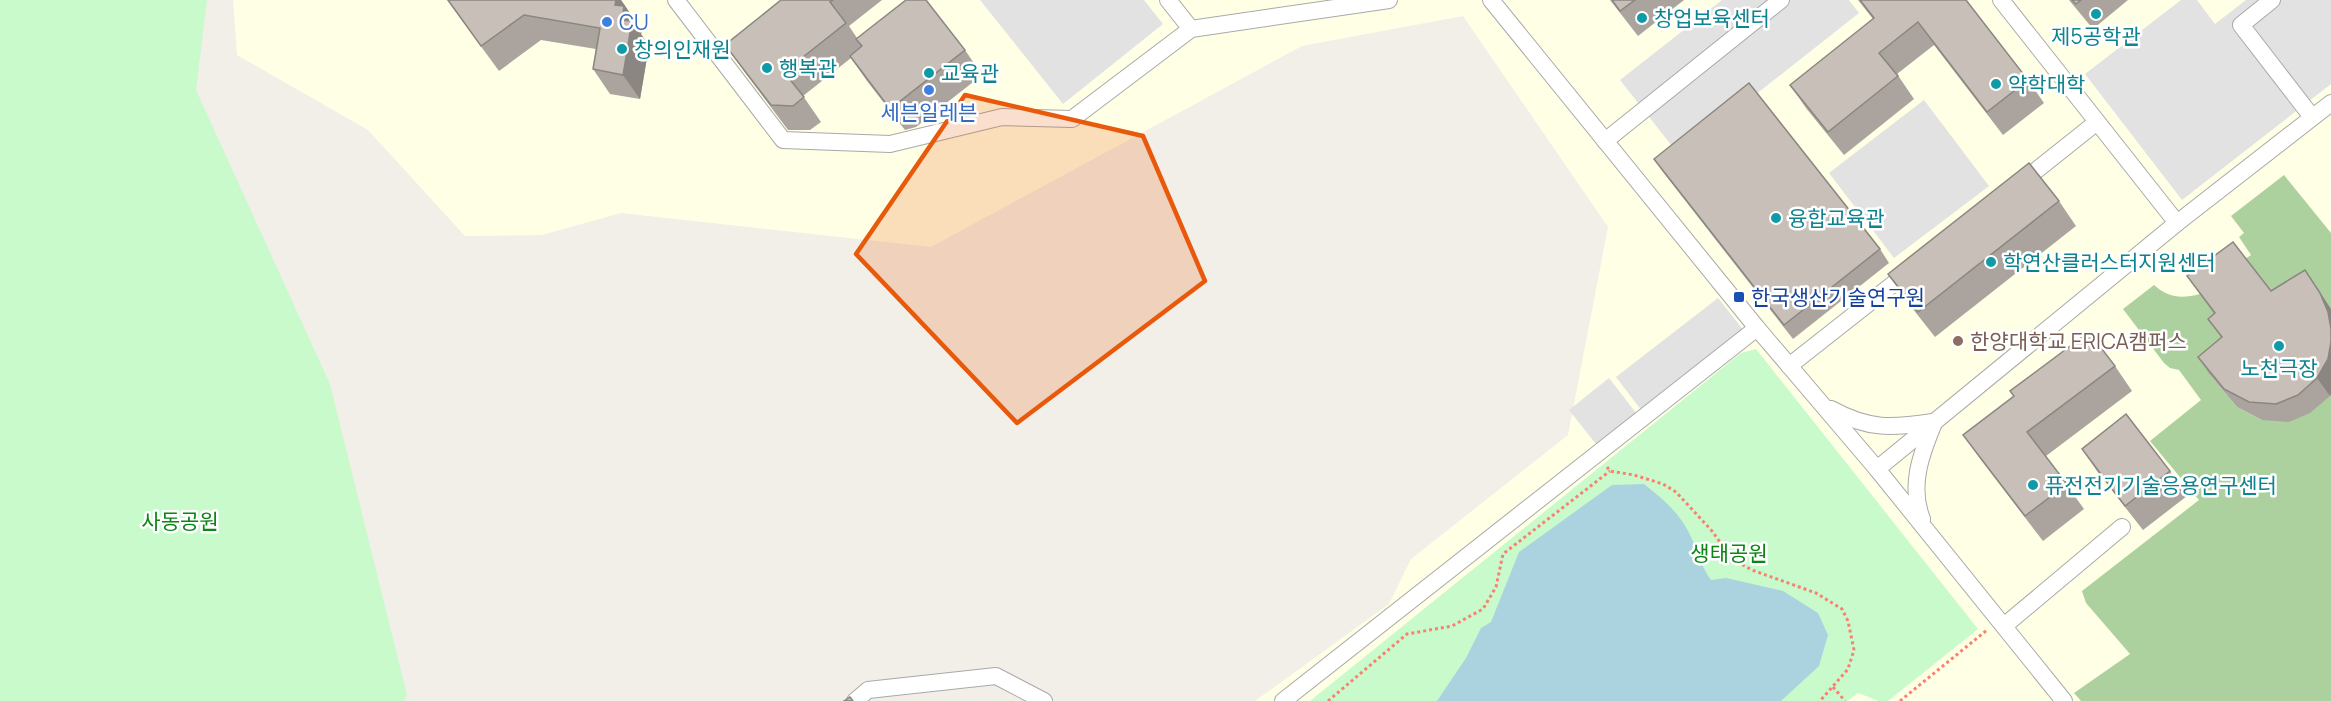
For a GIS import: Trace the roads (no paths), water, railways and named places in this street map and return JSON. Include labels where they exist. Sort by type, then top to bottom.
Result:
[{"type":"lane","points":[[676,0],[724,53],[783,140],[890,144],[1002,117],[1072,120],[1191,29],[1389,0]]},
{"type":"lane","points":[[1168,0],[1191,29]]},
{"type":"lane","points":[[1491,0],[1757,328],[1877,469],[2064,701]]},
{"type":"lane","points":[[1605,141],[1781,0]]},
{"type":"lane","points":[[2001,0],[2177,223]]},
{"type":"lane","points":[[2272,0],[2241,25],[2312,117]]},
{"type":"lane","points":[[1877,469],[2177,223],[2331,103]]},
{"type":"lane","points":[[2004,195],[2097,122]]},
{"type":"lane","points":[[1790,366],[1920,262]]},
{"type":"lane","points":[[1283,701],[1757,328]]},
{"type":"lane","points":[[1824,405],[1856,422],[1884,427],[1934,422]]},
{"type":"lane","points":[[1925,528],[1918,509],[1915,489],[1922,454],[1934,422]]},
{"type":"lane","points":[[2002,623],[2122,526]]},
{"type":"lane","points":[[855,701],[868,690],[996,676],[1044,701]]},
{"type":"water","points":[[1644,484],[1665,501],[1682,521],[1711,580],[1726,578],[1783,591],[1818,613],[1828,635],[1819,666],[1781,701],[1437,701],[1466,658],[1481,628],[1491,622],[1519,552],[1612,485]]},
{"type":"place","name":"제5공학관","points":[[2096,14]]},
{"type":"place","name":"창업보육센터","points":[[1642,18]]},
{"type":"place","name":"CU","points":[[607,22]]},
{"type":"place","name":"창의인재원","points":[[622,49]]},
{"type":"place","name":"행복관","points":[[767,68]]},
{"type":"place","name":"교육관","points":[[929,73]]},
{"type":"place","name":"약학대학","points":[[1996,84]]},
{"type":"place","name":"세븐일레븐","points":[[929,90]]},
{"type":"place","name":"융합교육관","points":[[1776,218]]},
{"type":"place","name":"학연산클러스터지원센터","points":[[1991,262]]},
{"type":"place","name":"한국생산기술연구원","points":[[1739,297]]},
{"type":"place","name":"한양대학교 ERICA캠퍼스","points":[[1958,341]]},
{"type":"place","name":"노천극장","points":[[2279,346]]},
{"type":"place","name":"퓨전전기기술응용연구센터","points":[[2033,485]]},
{"type":"park label","name":"사동공원","points":[[180,521]]},
{"type":"park label","name":"생태공원","points":[[1729,553]]}]
